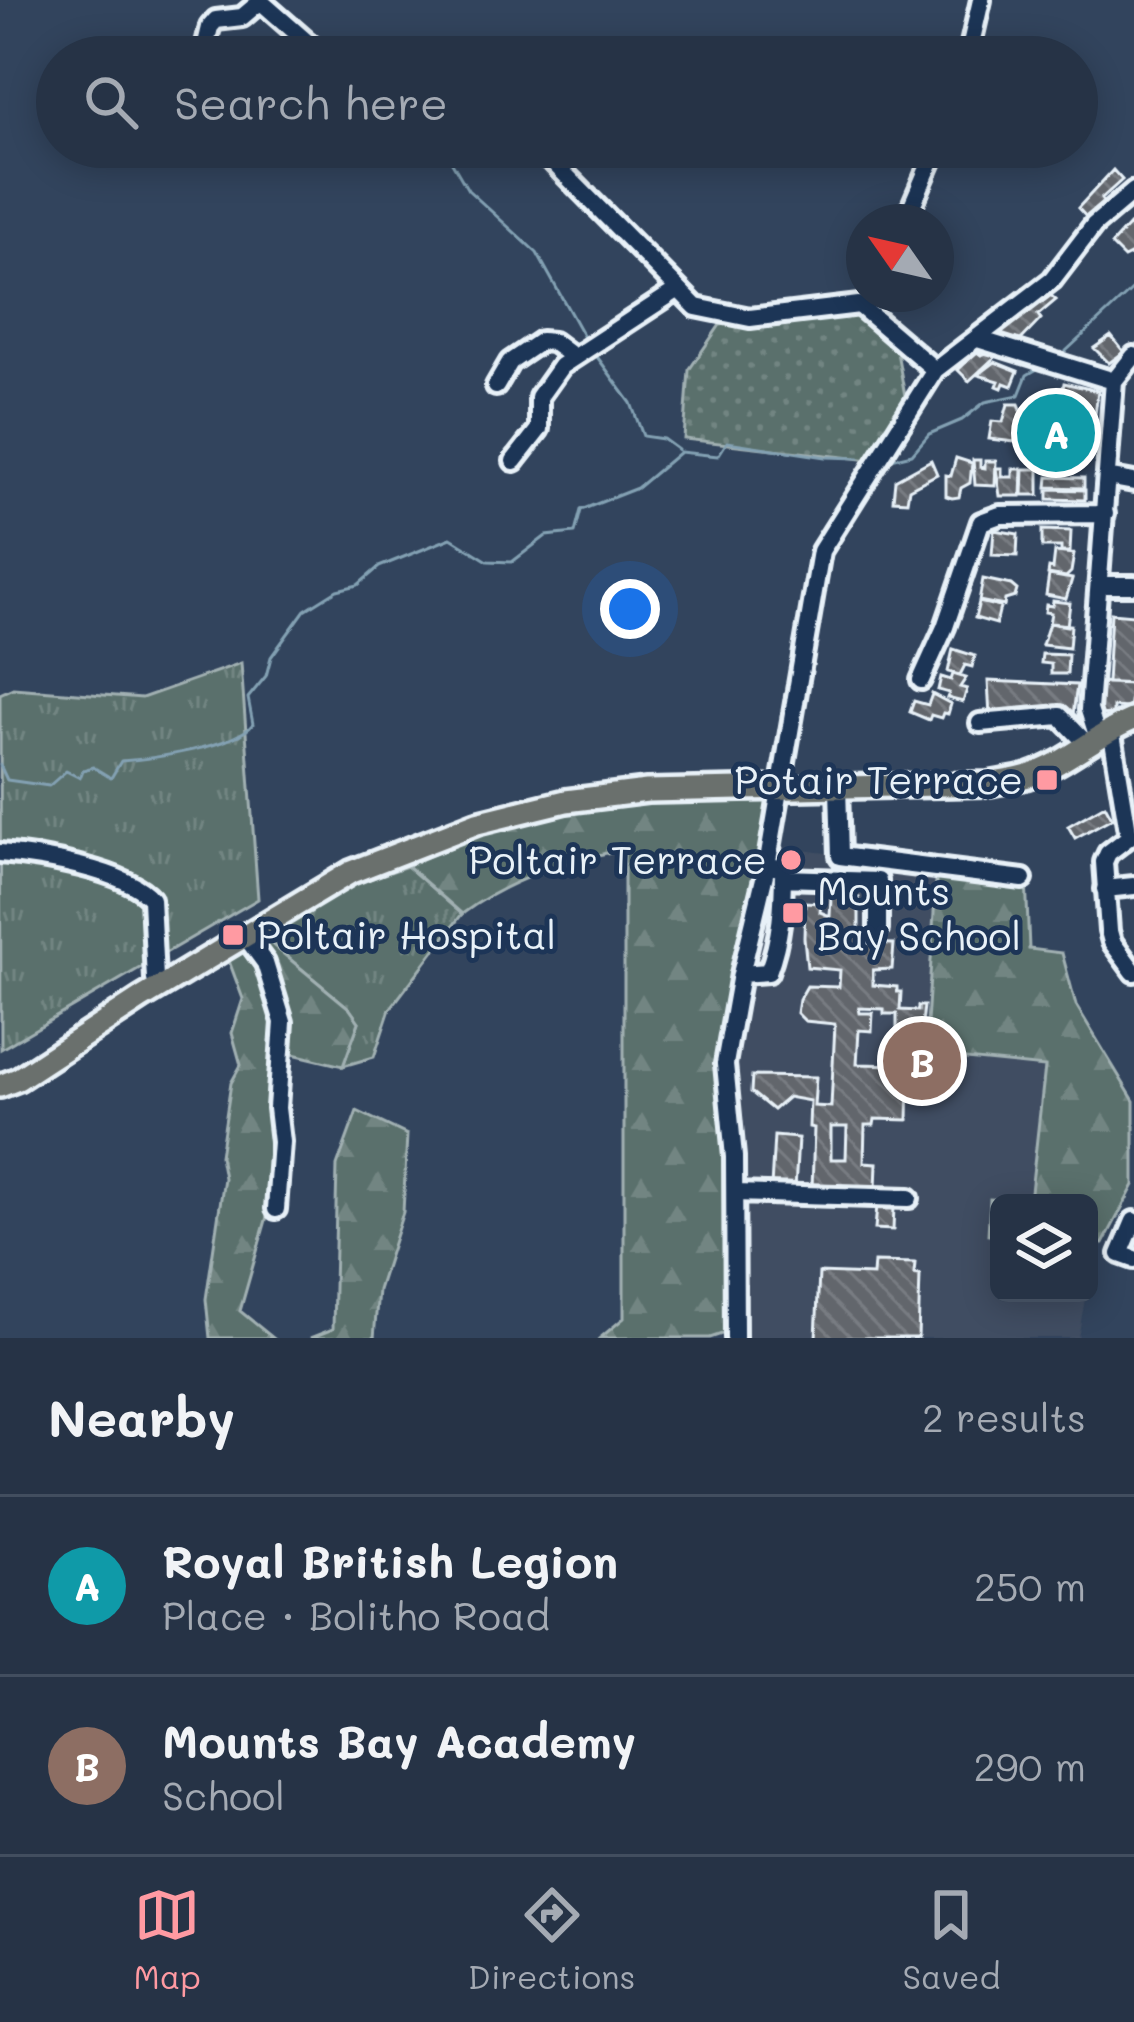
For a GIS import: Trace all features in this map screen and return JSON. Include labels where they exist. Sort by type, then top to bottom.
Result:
[{"type":"main road","points":[[0,1086],[352,872],[477,823],[566,801],[647,790],[989,784],[1026,777],[1134,719]]},
{"type":"street","points":[[973,36],[981,0]]},
{"type":"street","points":[[208,36],[216,20],[242,16],[260,1],[300,36]]},
{"type":"street","points":[[559,168],[696,307],[750,318],[859,305],[935,370]]},
{"type":"street","points":[[913,204],[928,168]]},
{"type":"street","points":[[735,1338],[735,1193],[725,1064],[767,866],[821,551],[935,370],[1052,280],[1094,225],[1134,191]]},
{"type":"street","points":[[514,461],[538,429],[543,388],[573,357],[677,290]]},
{"type":"street","points":[[872,316],[873,312]]},
{"type":"street","points":[[978,339],[1114,381]]},
{"type":"street","points":[[496,386],[510,362],[541,341],[553,342],[573,357]]},
{"type":"street","points":[[1131,362],[1114,381],[1089,710],[1131,837],[1108,853],[1105,889],[1112,942],[1134,972]]},
{"type":"street","points":[[1107,477],[1134,482]]},
{"type":"street","points":[[920,680],[981,521],[1000,514],[1105,514]]},
{"type":"street","points":[[1099,585],[1134,585]]},
{"type":"street","points":[[980,723],[1060,716],[1098,735]]},
{"type":"street","points":[[838,788],[840,856],[1023,879]]},
{"type":"street","points":[[0,853],[99,873],[143,891],[151,899],[155,979],[160,987]]},
{"type":"street","points":[[741,974],[768,973],[777,949],[783,868],[767,866]]},
{"type":"street","points":[[783,878],[878,880],[878,929]]},
{"type":"street","points":[[1105,889],[1134,886]]},
{"type":"street","points":[[245,936],[265,964],[283,1022],[276,1209]]},
{"type":"street","points":[[735,1193],[909,1198]]},
{"type":"street","points":[[1134,1221],[1120,1254],[1134,1259]]},
{"type":"shaded area","points":[[776,847],[1026,877],[1029,949],[1062,953],[1076,1005],[1134,1101],[1134,1185],[1098,1258],[1098,1194],[990,1194],[990,1302],[1084,1302],[1078,1338],[747,1338],[733,1112],[734,1021]]},
{"type":"green space","points":[[846,307],[846,312],[869,312],[893,330],[905,396],[879,461],[684,439],[689,370],[720,325]]},
{"type":"green space","points":[[241,663],[258,899],[1,1049],[0,694],[13,688],[142,698]]},
{"type":"green space","points":[[770,801],[717,1072],[728,1172],[728,1332],[710,1338],[600,1338],[624,1318],[624,849],[539,873],[462,914],[407,866],[486,831],[594,803]]},
{"type":"green space","points":[[407,866],[462,914],[390,1009],[374,1057],[343,1066],[359,1022],[349,1008],[263,937],[355,884]]},
{"type":"green space","points":[[937,866],[1026,877],[1029,949],[1062,953],[1076,1005],[1134,1101],[1134,1185],[1103,1244],[1098,1244],[1098,1194],[1031,1194],[1045,1067],[925,1055]]},
{"type":"green space","points":[[263,937],[349,1008],[359,1022],[343,1066],[276,1050],[270,1206],[240,1311],[273,1338],[210,1338],[206,1299],[224,1178],[220,1156],[231,1083],[241,1065],[232,1033],[243,999],[229,961]]},
{"type":"green space","points":[[357,1111],[407,1135],[403,1212],[378,1290],[374,1338],[310,1338],[333,1329],[337,1166]]},
{"type":"building","points":[[1113,170],[1122,180],[1088,219],[1078,208]]},
{"type":"building","points":[[1129,225],[1134,231],[1134,253],[1124,258],[1111,245]]},
{"type":"building","points":[[1047,292],[1056,300],[1018,343],[1011,338],[1006,344],[992,336]]},
{"type":"building","points":[[1111,336],[1124,352],[1109,363],[1094,348]]},
{"type":"building","points":[[977,352],[995,357],[969,381],[958,370]]},
{"type":"building","points":[[995,362],[1018,371],[1012,386],[1004,383],[1002,388],[997,386],[999,381],[978,375]]},
{"type":"building","points":[[1064,383],[1098,391],[1095,415],[1023,411],[1034,396],[1055,398]]},
{"type":"building","points":[[1008,404],[1019,404],[1021,409],[1016,442],[989,439],[992,421],[1003,422]]},
{"type":"building","points":[[1030,417],[1087,423],[1084,448],[1025,442]]},
{"type":"building","points":[[956,458],[972,463],[970,483],[961,488],[959,497],[952,498],[946,496],[946,475],[951,476]]},
{"type":"building","points":[[931,460],[937,474],[909,489],[907,501],[893,500],[895,480]]},
{"type":"building","points":[[973,460],[980,460],[980,467],[985,468],[985,461],[996,461],[995,486],[975,485]]},
{"type":"building","points":[[996,468],[1002,468],[1002,477],[1013,477],[1013,469],[1022,469],[1021,496],[1000,496]]},
{"type":"building","points":[[1024,469],[1039,469],[1039,495],[1023,495]]},
{"type":"building","points":[[1048,477],[1084,478],[1084,488],[1047,487]]},
{"type":"building","points":[[1048,489],[1085,490],[1085,500],[1048,499]]},
{"type":"building","points":[[994,530],[1018,534],[1017,556],[992,555]]},
{"type":"building","points":[[1042,530],[1071,531],[1070,552],[1042,547]]},
{"type":"building","points":[[1055,552],[1074,554],[1066,577],[1048,574]]},
{"type":"building","points":[[1049,575],[1072,579],[1066,599],[1046,595]]},
{"type":"building","points":[[983,579],[1011,585],[1017,590],[1015,597],[1005,600],[1004,606],[979,601]]},
{"type":"building","points":[[1053,601],[1070,603],[1067,626],[1049,623],[1051,613],[1045,612],[1046,605],[1052,606]]},
{"type":"building","points":[[979,602],[1000,607],[996,624],[975,618]]},
{"type":"building","points":[[1111,613],[1134,615],[1133,684],[1107,683]]},
{"type":"building","points":[[1049,623],[1071,625],[1069,648],[1042,645]]},
{"type":"building","points":[[953,649],[975,656],[972,667],[965,665],[960,675],[948,672]]},
{"type":"building","points":[[1042,654],[1068,655],[1067,674],[1051,674],[1051,664],[1041,663]]},
{"type":"building","points":[[953,674],[966,678],[960,687],[967,689],[963,702],[938,690],[941,677],[951,680]]},
{"type":"building","points":[[988,681],[1077,685],[1072,722],[990,717]]},
{"type":"building","points":[[1098,682],[1133,684],[1129,708],[1113,707],[1113,714],[1097,715]]},
{"type":"building","points":[[932,694],[951,704],[948,714],[931,715],[929,720],[910,712],[914,701],[928,705]]},
{"type":"building","points":[[1105,805],[1112,818],[1075,838],[1068,826]]},
{"type":"building","points":[[831,896],[859,898],[859,943],[894,944],[892,969],[873,970],[873,985],[897,987],[900,1010],[918,1011],[918,1006],[924,1006],[915,1043],[903,1042],[897,1014],[859,1008],[860,1013],[873,1013],[872,1031],[859,1030],[857,1064],[900,1065],[902,1082],[909,1081],[908,1120],[875,1119],[874,1125],[865,1125],[864,1162],[877,1163],[876,1189],[812,1190],[810,1101],[788,1097],[773,1110],[751,1092],[752,1076],[816,1077],[814,1106],[831,1107],[835,1024],[805,1021],[797,1013],[807,986],[839,987],[840,970],[807,967],[805,902],[821,903],[820,912],[830,916]],"holes":[[[831,1127],[847,1127],[846,1159],[831,1159]]]},
{"type":"building","points":[[774,1136],[798,1138],[795,1189],[771,1187]]},
{"type":"building","points":[[877,1205],[894,1206],[893,1230],[875,1229]]},
{"type":"building","points":[[874,1262],[915,1263],[914,1274],[920,1275],[918,1338],[816,1338],[819,1273],[873,1275]]},
{"type":"waterway","points":[[455,168],[468,190],[537,253],[586,341]]},
{"type":"waterway","points":[[1066,351],[1134,288]]},
{"type":"waterway","points":[[595,354],[631,403],[643,436],[663,439],[678,450]]},
{"type":"waterway","points":[[887,460],[912,454],[929,434],[962,420],[985,402],[1019,395],[1027,375],[1044,365]]},
{"type":"waterway","points":[[0,765],[7,780],[49,786],[66,771],[80,778],[83,770],[93,767],[111,778],[121,761],[229,739],[253,724],[248,698],[305,610],[337,590],[358,585],[379,567],[451,538],[488,561],[512,562],[546,536],[575,533],[581,510],[637,488],[680,452],[718,456],[727,442],[859,458]]},
{"type":"place","name":"Royal British Legion","points":[[1056,433]]},
{"type":"place","name":"Potair Terrace","points":[[1047,780]]},
{"type":"place","name":"Poltair Terrace","points":[[791,860]]},
{"type":"place","name":"Mounts Bay School","points":[[793,913]]},
{"type":"place","name":"Poltair Hospital","points":[[233,935]]},
{"type":"place","name":"Mounts Bay Academy","points":[[922,1061]]}]
